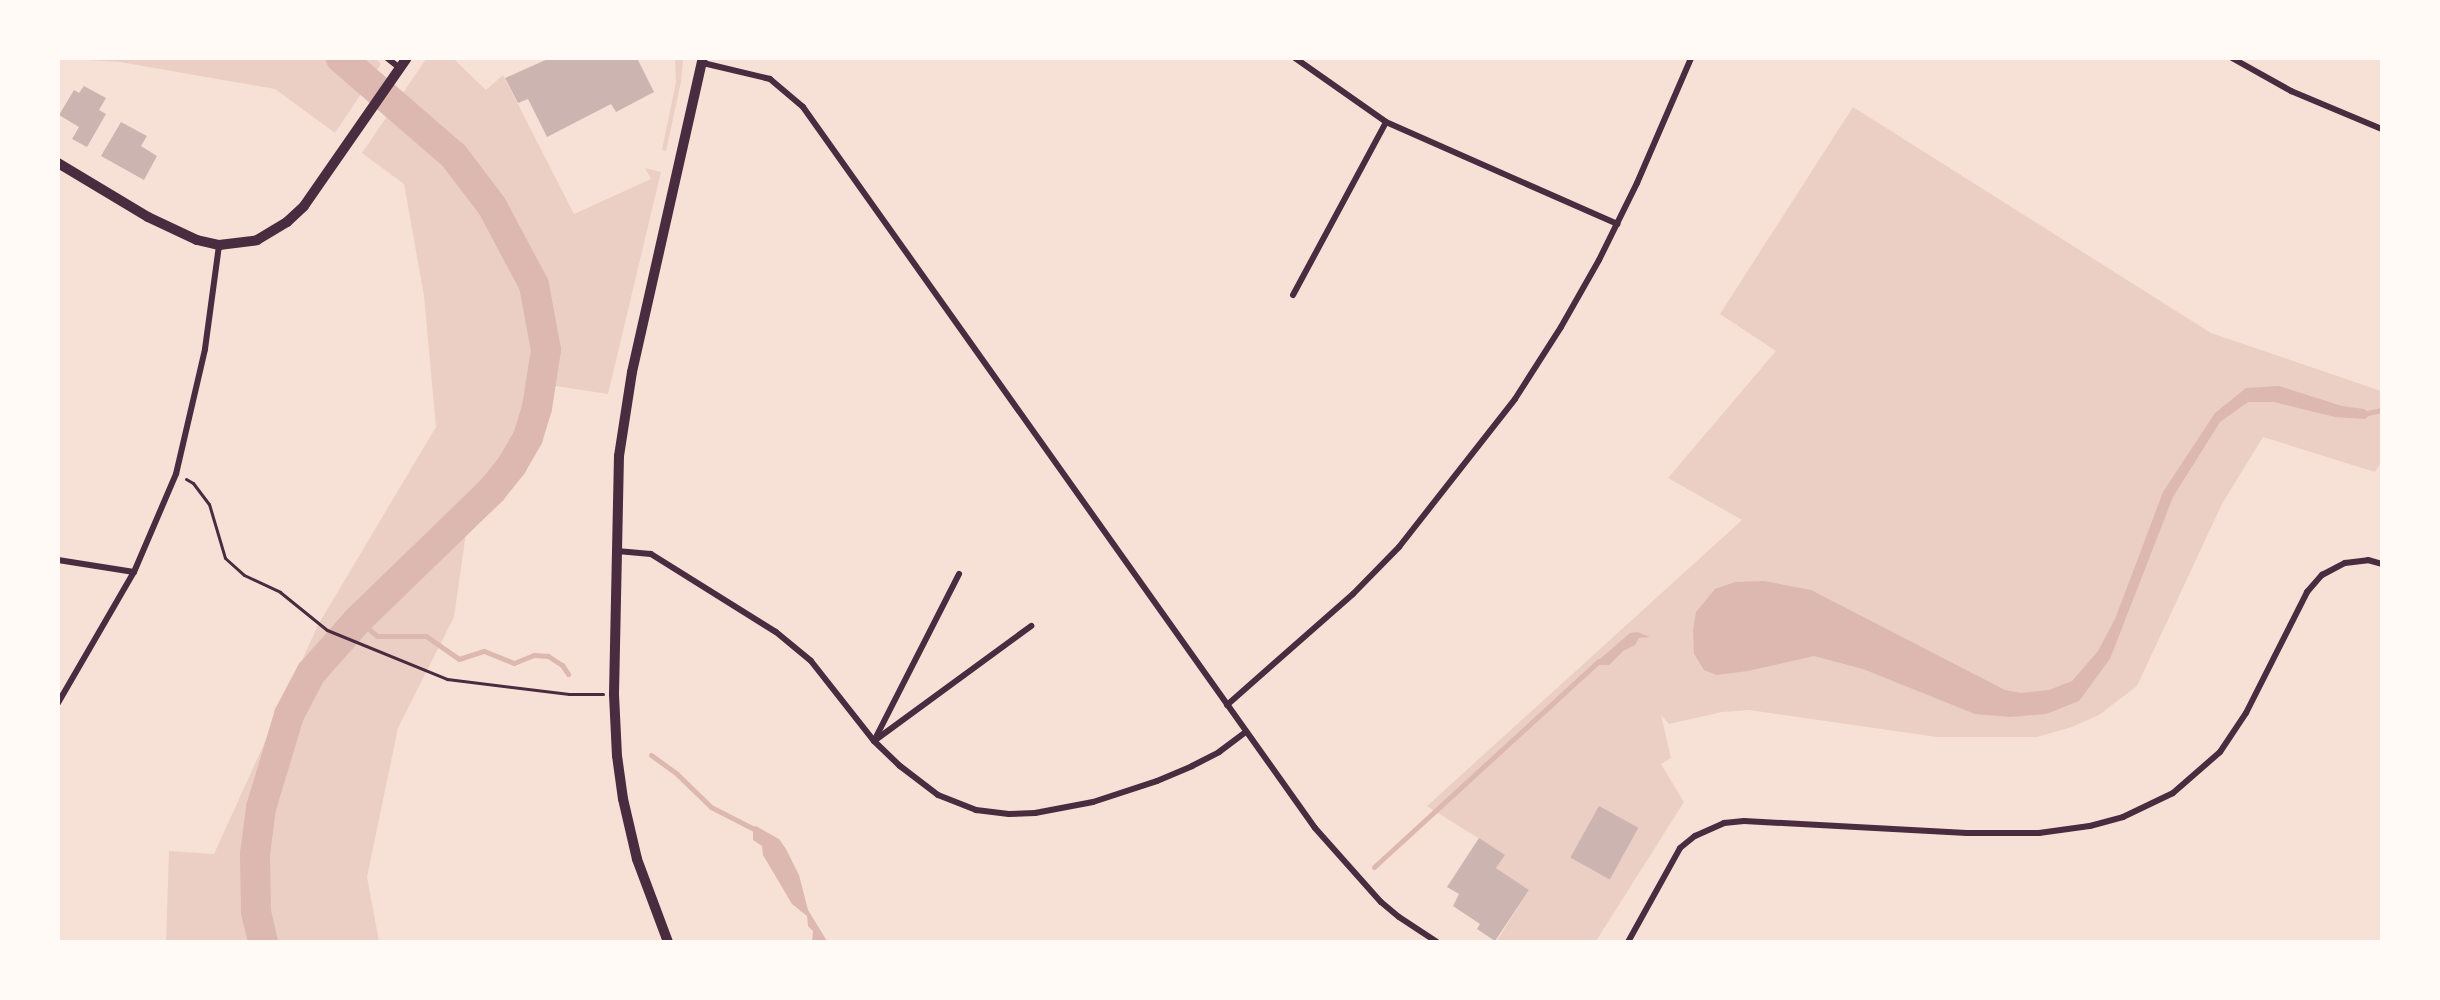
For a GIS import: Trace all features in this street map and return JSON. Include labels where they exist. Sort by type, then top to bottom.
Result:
[{"type":"street","points":[[58,163],[172,229],[219,245],[257,240],[287,222],[319,186],[400,67],[387,58]]},
{"type":"street","points":[[1295,58],[1386,122],[1617,224]]},
{"type":"street","points":[[1227,705],[1353,594],[1420,523],[1528,380],[1561,327],[1617,224],[1691,58]]},
{"type":"street","points":[[2232,58],[2291,91],[2382,129]]},
{"type":"street","points":[[669,942],[637,859],[623,799],[617,756],[614,694],[619,456],[632,372],[703,61],[770,79],[803,107],[1315,828],[1364,885],[1398,917],[1437,942]]},
{"type":"street","points":[[1293,295],[1386,122]]},
{"type":"street","points":[[58,704],[134,572],[176,474],[205,349],[219,245]]},
{"type":"street","points":[[616,550],[651,554],[776,632],[826,677],[874,741],[917,781],[938,795],[976,810],[1010,814],[1062,809],[1148,784],[1219,752],[1246,732]]},
{"type":"street","points":[[58,560],[134,572]]},
{"type":"street","points":[[1628,942],[1680,848],[1695,836],[1724,823],[1744,821],[1967,833],[2038,833],[2090,826],[2123,817],[2173,794],[2220,752],[2246,713],[2307,592],[2322,575],[2345,563],[2368,560],[2382,564]]},
{"type":"street","points":[[874,741],[959,574]]},
{"type":"street","points":[[874,741],[1031,627]]},
{"type":"path","points":[[176,474],[193,483],[209,504],[225,558],[244,575],[280,592],[327,630],[447,679],[569,694],[614,694]]},
{"type":"shaded area","points":[[71,59],[376,59],[381,64],[335,133],[275,89],[120,62]]},
{"type":"shaded area","points":[[426,59],[454,59],[486,90],[503,75],[574,214],[651,179],[645,168],[661,172],[608,394],[542,384],[528,437],[512,465],[492,490],[469,512],[454,617],[398,728],[367,877],[379,941],[166,942],[169,851],[214,854],[318,625],[436,427],[424,296],[404,184],[362,153]]},
{"type":"shaded area","points":[[675,59],[683,59],[681,82],[666,151],[662,150],[676,82]]},
{"type":"shaded area","points":[[1853,107],[2211,333],[2381,391],[2381,462],[2375,472],[2263,437],[2222,504],[2137,686],[2099,715],[2072,727],[2037,737],[1937,737],[1749,710],[1722,712],[1669,724],[1661,715],[1671,758],[1661,764],[1684,802],[1596,941],[1496,942],[1529,890],[1496,868],[1505,855],[1427,806],[1742,520],[1668,478],[1776,351],[1720,314]]},
{"type":"shaded area","points":[[2279,386],[2342,406],[2364,409],[2370,414],[2365,419],[2335,417],[2274,402],[2248,402],[2220,422],[2173,497],[2110,659],[2079,701],[2046,714],[2010,717],[1975,714],[1863,669],[1814,656],[1748,671],[1717,675],[1704,670],[1694,654],[1693,630],[1696,612],[1715,589],[1735,582],[1764,581],[1811,590],[2005,690],[2021,693],[2049,690],[2072,681],[2098,651],[2115,619],[2163,492],[2215,413],[2246,388]]},
{"type":"shaded area","points":[[1637,632],[1650,637],[1639,638],[1635,645],[1623,651],[1609,665],[1593,665],[1630,633]]},
{"type":"shaded area","points":[[756,826],[779,839],[786,849],[799,875],[808,910],[827,941],[812,941],[813,931],[808,926],[807,916],[792,904],[763,855],[762,846],[753,840],[753,827]]},
{"type":"building","points":[[550,58],[637,58],[654,92],[616,112],[611,104],[547,137],[528,99],[518,103],[505,78]]},
{"type":"building","points":[[84,86],[106,98],[99,110],[106,114],[87,147],[72,139],[79,127],[59,115],[74,90],[79,93]]},
{"type":"building","points":[[121,122],[147,136],[141,146],[157,156],[144,180],[101,156]]},
{"type":"building","points":[[1599,806],[1638,828],[1610,879],[1570,858]]},
{"type":"building","points":[[1479,838],[1505,855],[1496,868],[1529,890],[1495,941],[1477,929],[1480,924],[1453,906],[1459,894],[1447,887]]},
{"type":"waterway","points":[[263,942],[256,911],[255,854],[261,808],[289,715],[311,673],[358,620],[492,490],[512,465],[528,437],[537,408],[546,350],[534,285],[492,206],[454,156],[341,58]]},
{"type":"waterway","points":[[2363,414],[2382,410]]},
{"type":"waterway","points":[[358,620],[377,636],[426,636],[459,659],[484,651],[514,663],[534,655],[548,656],[562,665],[568,674]]},
{"type":"waterway","points":[[1374,867],[1599,661]]},
{"type":"waterway","points":[[651,755],[677,774],[711,807],[756,830]]}]
